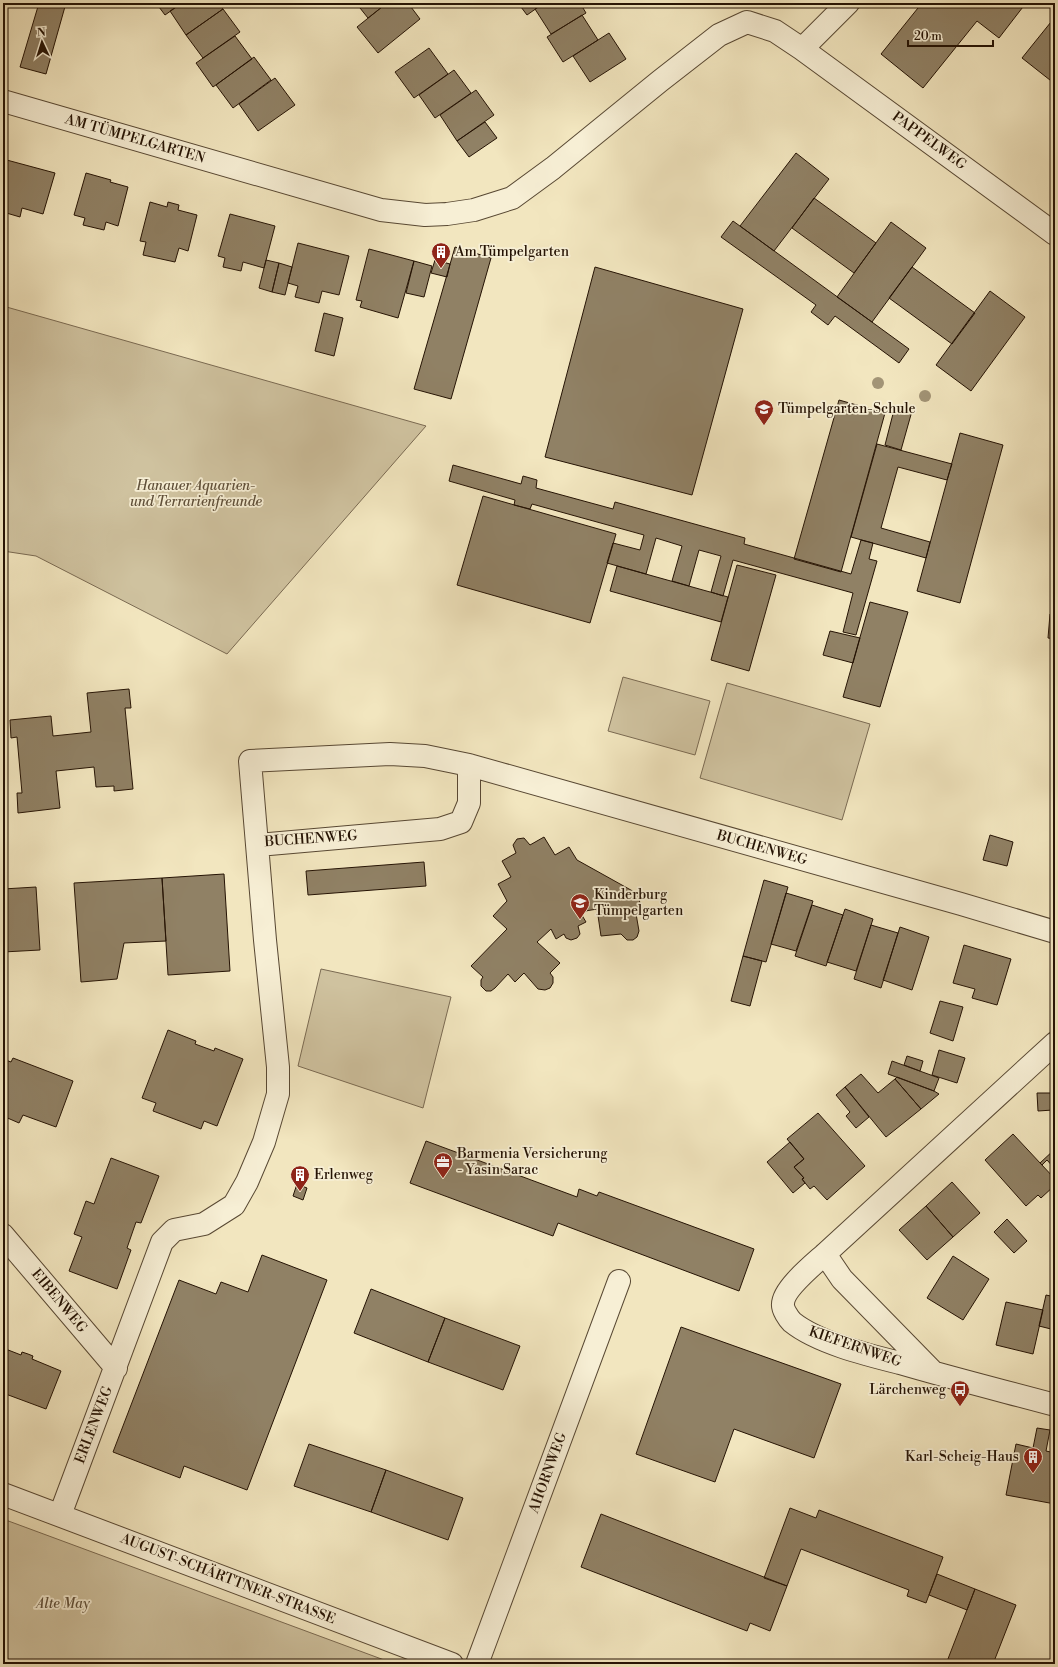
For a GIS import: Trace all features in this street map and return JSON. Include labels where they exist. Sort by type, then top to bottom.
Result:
[{"type":"street","points":[[802,49],[848,3]]},
{"type":"street","name":"AM TÜMPELGARTEN","points":[[3,101],[381,210],[425,215],[447,214],[474,210],[512,198],[548,172],[719,35],[747,22],[775,31]]},
{"type":"street","name":"PAPPELWEG","points":[[775,31],[802,49],[1055,234]]},
{"type":"street","name":"BUCHENWEG","points":[[469,765],[469,803],[461,822],[440,828],[258,844],[250,761],[390,754],[425,756],[469,765],[1055,932]]},
{"type":"street","name":"ERLENWEG","points":[[60,1515],[162,1242],[174,1230],[204,1224],[234,1205],[247,1182],[273,1117],[278,1094],[278,1067],[265,940],[258,844]]},
{"type":"street","points":[[825,1254],[1055,1043]]},
{"type":"street","name":"EIBENWEG","points":[[3,1235],[116,1368]]},
{"type":"street","name":"KIEFERNWEG","points":[[934,1373],[842,1279],[825,1254],[790,1288],[784,1298],[782,1306],[791,1321],[809,1332],[874,1356],[934,1373],[1055,1405]]},
{"type":"street","name":"AHORNWEG","points":[[477,1664],[619,1281]]},
{"type":"street","name":"AUGUST-SCHÄRTTNER-STRASSE","points":[[3,1494],[452,1664]]},
{"type":"green space","name":"Hanauer Aquarien- und Terrarienfreunde","points":[[3,306],[426,426],[227,654],[36,556],[3,551]]},
{"type":"green space","points":[[623,677],[710,701],[695,755],[608,731]]},
{"type":"green space","points":[[727,683],[870,724],[842,820],[700,778]]},
{"type":"green space","points":[[321,969],[451,997],[423,1108],[298,1066]]},
{"type":"green space","name":"Alte May","points":[[3,1519],[395,1664],[3,1664]]},
{"type":"building","points":[[39,3],[66,3],[46,74],[20,67]]},
{"type":"building","points":[[156,3],[182,3],[165,15]]},
{"type":"building","points":[[182,3],[219,3],[223,9],[186,35],[170,11]]},
{"type":"building","points":[[356,3],[387,3],[368,18]]},
{"type":"building","points":[[387,3],[408,3],[420,19],[378,53],[357,27]]},
{"type":"building","points":[[518,3],[544,3],[527,15]]},
{"type":"building","points":[[544,3],[580,3],[586,13],[551,34],[535,9]]},
{"type":"building","points":[[922,3],[1026,3],[999,38],[977,21],[923,88],[881,54]]},
{"type":"building","points":[[223,9],[240,32],[203,58],[186,35]]},
{"type":"building","points":[[582,15],[598,40],[563,62],[547,37]]},
{"type":"building","points":[[1055,17],[1055,84],[1022,58]]},
{"type":"building","points":[[609,33],[626,59],[590,82],[573,56]]},
{"type":"building","points":[[235,36],[252,59],[213,87],[196,63]]},
{"type":"building","points":[[429,48],[448,74],[414,98],[395,72]]},
{"type":"building","points":[[254,57],[271,80],[233,108],[216,85]]},
{"type":"building","points":[[454,70],[471,93],[435,118],[419,95]]},
{"type":"building","points":[[275,78],[295,105],[258,131],[239,104]]},
{"type":"building","points":[[476,90],[494,115],[457,141],[440,115]]},
{"type":"building","points":[[485,122],[497,138],[469,157],[457,141]]},
{"type":"building","points":[[796,153],[829,179],[774,251],[740,226]]},
{"type":"building","points":[[3,159],[55,173],[43,214],[22,208],[20,217],[3,212],[6,204],[3,203]]},
{"type":"building","points":[[86,173],[111,180],[110,182],[128,187],[118,226],[106,222],[104,230],[83,225],[85,218],[74,215]]},
{"type":"building","points":[[814,198],[876,243],[854,273],[792,228]]},
{"type":"building","points":[[150,202],[167,207],[168,202],[179,205],[178,210],[197,215],[188,251],[179,248],[175,262],[143,255],[146,242],[140,241]]},
{"type":"building","points":[[230,214],[275,226],[264,268],[243,262],[241,271],[223,267],[225,258],[218,256]]},
{"type":"building","points":[[733,221],[909,349],[899,363],[835,316],[828,325],[811,312],[816,305],[721,237]]},
{"type":"building","points":[[891,222],[926,248],[872,322],[837,297]]},
{"type":"building","points":[[298,243],[349,256],[339,295],[322,291],[319,303],[295,297],[298,286],[288,283]]},
{"type":"building","points":[[455,247],[491,258],[451,399],[414,389]]},
{"type":"building","points":[[369,249],[414,261],[398,318],[360,307],[362,301],[356,300]]},
{"type":"building","points":[[266,260],[279,263],[272,292],[259,288]]},
{"type":"building","name":"Am Tümpelgarten","points":[[435,260],[450,264],[447,277],[431,273]]},
{"type":"building","points":[[414,261],[432,266],[424,297],[406,293]]},
{"type":"building","points":[[279,263],[292,267],[285,295],[272,292]]},
{"type":"building","points":[[595,267],[743,309],[692,495],[545,457]]},
{"type":"building","points":[[912,267],[975,313],[952,344],[889,298]]},
{"type":"building","points":[[990,291],[1025,317],[971,391],[936,365]]},
{"type":"building","points":[[324,313],[343,318],[334,356],[315,351]]},
{"type":"building","points":[[839,400],[885,413],[841,572],[794,559]]},
{"type":"building","points":[[895,406],[912,411],[901,450],[885,445]]},
{"type":"building","points":[[960,433],[1003,445],[960,603],[917,591]]},
{"type":"building","points":[[877,444],[952,464],[947,480],[898,467],[881,528],[930,542],[926,558],[851,537]]},
{"type":"building","points":[[453,465],[521,484],[523,476],[537,480],[536,488],[613,509],[615,502],[745,538],[744,544],[851,574],[861,540],[873,543],[869,559],[877,561],[856,635],[843,632],[853,593],[733,560],[723,596],[711,592],[721,556],[699,550],[689,586],[672,581],[682,546],[656,538],[646,574],[607,563],[613,543],[640,550],[644,535],[532,504],[530,509],[514,505],[515,500],[449,481]]},
{"type":"building","points":[[483,496],[616,534],[590,623],[457,585]]},
{"type":"building","points":[[737,565],[776,575],[749,671],[711,660]]},
{"type":"building","points":[[617,566],[728,597],[721,622],[610,591]]},
{"type":"building","points":[[870,602],[908,612],[880,707],[843,697]]},
{"type":"building","points":[[1050,614],[1055,615],[1055,639],[1048,638]]},
{"type":"building","points":[[830,631],[860,638],[853,663],[823,655]]},
{"type":"building","points":[[129,689],[131,708],[125,708],[133,789],[114,791],[114,786],[96,787],[94,767],[56,771],[60,808],[18,813],[17,793],[22,793],[17,737],[11,738],[10,720],[51,716],[53,736],[91,732],[87,693]]},
{"type":"building","points":[[990,835],[1013,842],[1007,866],[983,860]]},
{"type":"building","points":[[544,837],[555,855],[569,847],[577,860],[638,894],[641,908],[635,908],[639,931],[637,937],[633,940],[627,940],[621,934],[601,936],[597,909],[580,912],[586,922],[578,926],[580,934],[577,938],[571,940],[566,938],[564,934],[556,939],[551,929],[537,942],[560,963],[550,973],[553,977],[553,983],[550,988],[545,990],[538,989],[524,973],[515,982],[508,974],[495,988],[491,991],[486,991],[481,986],[481,980],[483,977],[471,966],[507,929],[493,916],[507,901],[498,884],[511,877],[502,861],[516,853],[513,845],[517,839],[524,838],[530,845]]},
{"type":"building","points":[[424,862],[426,886],[308,895],[306,871]]},
{"type":"building","points":[[224,874],[230,971],[168,975],[162,878]]},
{"type":"building","points":[[162,878],[166,941],[124,943],[117,979],[81,982],[74,883]]},
{"type":"building","points":[[764,880],[788,887],[766,962],[743,956]]},
{"type":"building","points":[[36,887],[40,950],[3,952],[3,889]]},
{"type":"building","points":[[786,893],[813,901],[796,951],[771,944]]},
{"type":"building","points":[[812,905],[843,915],[826,966],[795,956]]},
{"type":"building","points":[[845,909],[873,919],[856,971],[827,962]]},
{"type":"building","points":[[871,925],[898,933],[881,988],[854,979]]},
{"type":"building","points":[[900,927],[929,937],[912,990],[883,980]]},
{"type":"building","points":[[964,945],[1011,959],[997,1005],[972,998],[975,989],[953,983]]},
{"type":"building","points":[[743,956],[762,961],[750,1006],[731,1001]]},
{"type":"building","points":[[940,1001],[963,1007],[953,1041],[930,1033]]},
{"type":"building","points":[[168,1030],[196,1041],[195,1044],[214,1051],[215,1048],[243,1059],[217,1126],[204,1121],[201,1129],[153,1111],[156,1103],[142,1098]]},
{"type":"building","points":[[939,1050],[965,1058],[957,1083],[932,1075]]},
{"type":"building","points":[[907,1056],[923,1061],[920,1071],[904,1065]]},
{"type":"building","points":[[13,1058],[73,1081],[56,1127],[23,1115],[19,1123],[3,1116],[3,1059],[11,1062]]},
{"type":"building","points":[[892,1061],[939,1078],[934,1091],[888,1074]]},
{"type":"building","points":[[861,1074],[878,1093],[895,1079],[921,1109],[886,1137],[845,1087]]},
{"type":"building","points":[[897,1077],[939,1094],[921,1109],[895,1079]]},
{"type":"building","points":[[845,1087],[869,1117],[856,1128],[846,1116],[850,1112],[836,1095]]},
{"type":"building","points":[[1037,1093],[1052,1093],[1053,1110],[1038,1111]]},
{"type":"building","points":[[818,1113],[865,1166],[827,1200],[814,1186],[810,1189],[802,1179],[804,1178],[794,1167],[804,1159],[787,1139]]},
{"type":"building","points":[[1013,1134],[1055,1179],[1051,1183],[1054,1186],[1041,1198],[1038,1195],[1026,1206],[985,1160]]},
{"type":"building","points":[[426,1141],[577,1197],[579,1189],[597,1196],[599,1192],[754,1249],[739,1291],[558,1223],[553,1236],[410,1183]]},
{"type":"building","points":[[790,1142],[804,1159],[794,1167],[804,1178],[802,1179],[805,1183],[793,1193],[767,1162]]},
{"type":"building","points":[[1055,1149],[1055,1169],[1047,1160],[1042,1165],[1040,1163]]},
{"type":"building","points":[[111,1158],[159,1176],[141,1223],[136,1222],[127,1248],[131,1250],[117,1289],[69,1271],[82,1237],[74,1234],[86,1201],[94,1204]]},
{"type":"building","points":[[952,1182],[980,1213],[953,1237],[926,1206]]},
{"type":"building","name":"Erlenweg","points":[[297,1184],[307,1188],[303,1200],[293,1196]]},
{"type":"building","points":[[926,1206],[953,1237],[927,1260],[899,1230]]},
{"type":"building","points":[[1007,1219],[1027,1241],[1014,1253],[994,1232]]},
{"type":"building","points":[[262,1255],[327,1280],[247,1490],[184,1466],[180,1478],[113,1452],[179,1280],[216,1294],[221,1282],[248,1292]]},
{"type":"building","points":[[953,1256],[989,1279],[963,1320],[927,1298]]},
{"type":"building","points":[[371,1289],[445,1318],[428,1362],[354,1333]]},
{"type":"building","points":[[1046,1295],[1055,1297],[1055,1330],[1039,1326]]},
{"type":"building","points":[[1006,1302],[1043,1310],[1033,1354],[996,1345]]},
{"type":"building","points":[[445,1318],[520,1346],[503,1390],[428,1362]]},
{"type":"building","points":[[681,1327],[841,1384],[814,1458],[734,1429],[715,1482],[636,1454]]},
{"type":"building","points":[[3,1348],[21,1355],[22,1352],[28,1354],[33,1356],[32,1359],[61,1371],[46,1409],[3,1393]]},
{"type":"building","name":"Karl-Scheig-Haus","points":[[1037,1428],[1050,1430],[1046,1451],[1055,1453],[1055,1504],[1006,1495],[1016,1444],[1033,1448]]},
{"type":"building","points":[[309,1444],[386,1470],[371,1512],[294,1486]]},
{"type":"building","points":[[386,1470],[463,1498],[448,1540],[371,1512]]},
{"type":"building","points":[[790,1508],[816,1518],[819,1510],[943,1557],[926,1603],[907,1596],[909,1590],[801,1549],[787,1586],[764,1578]]},
{"type":"building","points":[[601,1514],[787,1586],[770,1631],[750,1623],[747,1631],[581,1567]]},
{"type":"building","points":[[937,1574],[975,1589],[967,1610],[929,1595]]},
{"type":"building","points":[[975,1589],[1016,1605],[993,1664],[946,1664]]},
{"type":"building","points":[[27,1661],[36,1664],[26,1664]]},
{"type":"place","name":"Am Tümpelgarten","points":[[441,269]]},
{"type":"place","name":"Tümpelgarten-Schule","points":[[764,426]]},
{"type":"place","name":"Kinderburg Tümpelgarten","points":[[580,920]]},
{"type":"place","name":"Barmenia Versicherung - Yasin Sarac","points":[[443,1179]]},
{"type":"place","name":"Erlenweg","points":[[300,1192]]},
{"type":"place","name":"Lärchenweg","points":[[960,1407]]},
{"type":"place","name":"Karl-Scheig-Haus","points":[[1033,1474]]}]
